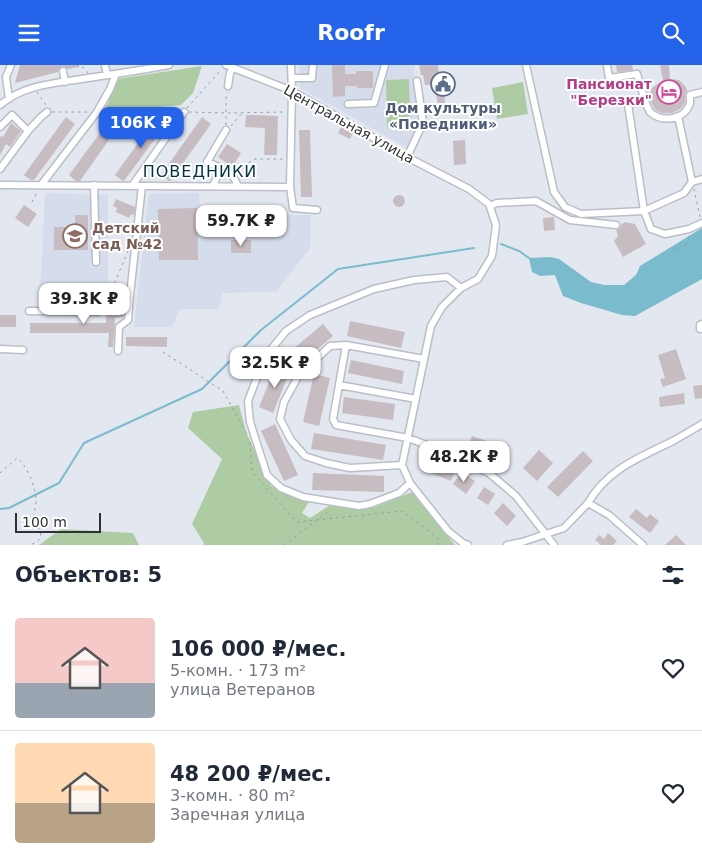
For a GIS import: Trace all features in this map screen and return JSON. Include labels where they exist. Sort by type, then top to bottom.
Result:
[{"type":"street","points":[[10,99],[6,77],[11,65]]},
{"type":"street","points":[[105,65],[107,75]]},
{"type":"street","points":[[0,105],[20,92],[46,84],[169,65]]},
{"type":"street","points":[[291,65],[290,187],[293,208],[317,210]]},
{"type":"street","points":[[292,78],[312,78],[313,65]]},
{"type":"street","points":[[348,104],[374,103],[385,65]]},
{"type":"street","points":[[526,65],[554,192],[565,207],[580,214],[644,211],[684,193],[692,182],[702,179]]},
{"type":"street","points":[[607,65],[609,78],[637,74],[649,111],[661,118],[672,119],[685,112],[690,104],[690,95],[702,92]]},
{"type":"street","points":[[227,67],[228,86]]},
{"type":"street","name":"Центральная улица","points":[[227,67],[292,91],[407,157],[469,189],[490,206]]},
{"type":"street","points":[[63,71],[65,82]]},
{"type":"street","points":[[41,185],[97,112],[116,74]]},
{"type":"street","points":[[407,157],[423,123],[417,81]]},
{"type":"street","points":[[645,101],[628,104],[644,211],[651,229],[665,233],[689,229],[702,223]]},
{"type":"street","points":[[0,169],[28,131],[48,112]]},
{"type":"street","points":[[132,186],[184,112]]},
{"type":"street","points":[[0,127],[12,115],[28,131]]},
{"type":"street","points":[[678,116],[692,182]]},
{"type":"street","points":[[226,130],[207,162],[232,174],[238,186]]},
{"type":"street","points":[[213,186],[221,169]]},
{"type":"street","points":[[0,185],[290,187]]},
{"type":"street","points":[[94,185],[96,262]]},
{"type":"street","points":[[118,351],[119,327],[128,320],[142,186]]},
{"type":"street","points":[[464,544],[448,531],[410,483],[402,465],[431,326],[442,307],[461,288],[478,279],[492,257],[496,225],[490,206],[497,203],[536,201],[570,220],[616,225]]},
{"type":"street","points":[[410,483],[400,493],[360,506],[303,497],[281,488],[267,475],[250,422],[248,401],[269,352],[286,331],[310,315],[374,289],[414,280],[447,277],[461,288]]},
{"type":"street","points":[[29,311],[97,313],[98,294],[130,295]]},
{"type":"street","points":[[402,465],[350,468],[305,456],[291,440],[280,419],[284,402],[299,375],[330,346],[346,345],[424,359]]},
{"type":"street","points":[[346,345],[333,419],[336,425],[408,438],[451,454],[488,473],[516,496],[554,545]]},
{"type":"street","points":[[0,349],[23,350]]},
{"type":"street","points":[[339,385],[416,399]]},
{"type":"street","points":[[507,545],[564,528],[613,474],[630,462],[702,425]]},
{"type":"street","points":[[588,503],[609,515],[643,545]]},
{"type":"path","points":[[77,65],[80,68],[83,67],[90,74]]},
{"type":"path","points":[[184,112],[227,67]]},
{"type":"path","points":[[226,130],[228,86]]},
{"type":"path","points":[[36,90],[47,107],[48,112],[226,113],[286,111]]},
{"type":"path","points":[[226,130],[243,112]]},
{"type":"path","points":[[232,174],[254,159],[291,159]]},
{"type":"path","points":[[207,162],[181,178],[221,169]]},
{"type":"path","points":[[692,182],[702,223]]},
{"type":"path","points":[[32,202],[41,185]]},
{"type":"path","points":[[673,250],[702,235]]},
{"type":"path","points":[[688,236],[691,241]]},
{"type":"path","points":[[110,295],[130,246]]},
{"type":"path","points":[[163,352],[223,391],[250,440],[252,472],[297,522],[402,511],[438,538],[438,545]]},
{"type":"path","points":[[0,473],[17,457],[27,471],[35,491],[34,517],[37,527],[41,532],[40,539],[31,545]]},
{"type":"path","points":[[284,545],[328,512]]},
{"type":"shaded area","points":[[299,65],[415,65],[413,79],[418,126],[407,148],[300,88]]},
{"type":"shaded area","name":"Детский сад №42","points":[[45,193],[108,195],[108,292],[39,289]]},
{"type":"shaded area","points":[[199,193],[200,213],[311,215],[310,248],[276,292],[222,293],[219,309],[180,309],[172,327],[134,327],[149,194]]},
{"type":"green space","points":[[202,66],[193,93],[181,105],[106,108],[117,79]]},
{"type":"green space","points":[[409,79],[410,126],[387,127],[386,80]]},
{"type":"green space","points":[[523,82],[528,114],[497,119],[492,88]]},
{"type":"green space","points":[[239,405],[246,432],[271,486],[310,500],[302,513],[310,518],[330,505],[373,508],[412,492],[455,545],[203,545],[204,543],[192,524],[222,459],[188,428],[193,412]]},
{"type":"green space","points":[[61,529],[133,533],[139,545],[39,545]]},
{"type":"water","points":[[702,228],[702,279],[635,316],[622,315],[563,296],[555,275],[540,276],[532,272],[529,258],[551,257],[559,259],[591,282],[604,285],[624,285],[636,275],[640,266]]},
{"type":"building","points":[[20,65],[79,65],[79,67],[68,69],[62,66],[58,72],[15,83]]},
{"type":"building","points":[[332,65],[345,65],[345,74],[356,74],[356,71],[373,71],[373,88],[345,86],[345,96],[333,97]]},
{"type":"building","name":"Дом культуры «Поведники»","points":[[419,65],[438,65],[439,73],[446,72],[449,93],[444,94],[445,103],[438,104],[436,94],[439,94],[438,84],[425,85]]},
{"type":"building","name":"Пансионат \"Березки\"","points":[[616,65],[632,65],[633,70],[617,72]]},
{"type":"building","name":"Пансионат \"Березки\"","points":[[660,65],[669,65],[670,79],[679,80],[686,87],[687,91],[683,106],[672,113],[657,111],[649,97],[652,88],[663,80]]},
{"type":"building","points":[[246,115],[278,116],[277,155],[264,155],[265,128],[245,127]]},
{"type":"building","points":[[66,117],[75,124],[34,180],[31,180],[24,175]]},
{"type":"building","points":[[157,117],[166,124],[123,181],[115,175]]},
{"type":"building","points":[[202,117],[211,124],[169,181],[161,175]]},
{"type":"building","points":[[111,118],[120,124],[80,181],[76,181],[69,175]]},
{"type":"building","points":[[11,123],[21,131],[10,147],[6,144],[0,155],[0,136],[3,137]]},
{"type":"building","points":[[341,127],[353,133],[350,139],[338,133]]},
{"type":"building","points":[[299,130],[310,130],[312,197],[301,197]]},
{"type":"building","points":[[465,140],[466,164],[454,165],[453,141]]},
{"type":"building","points":[[227,144],[241,153],[232,167],[218,157]]},
{"type":"building","points":[[397,195],[401,195],[405,201],[401,207],[397,207],[393,203],[393,199]]},
{"type":"building","points":[[116,199],[135,207],[134,215],[131,214],[129,218],[116,212],[117,208],[113,206]]},
{"type":"building","points":[[24,205],[37,214],[28,227],[15,218]]},
{"type":"building","points":[[197,208],[198,260],[159,260],[158,209]]},
{"type":"building","points":[[75,215],[88,215],[88,250],[54,250],[54,227],[75,227]]},
{"type":"building","points":[[554,217],[555,230],[544,231],[543,218]]},
{"type":"building","points":[[625,222],[635,224],[646,244],[623,257],[614,241],[618,236],[616,230]]},
{"type":"building","points":[[231,240],[251,240],[251,253],[231,253]]},
{"type":"building","points":[[110,300],[115,300],[115,305],[124,305],[123,317],[115,318],[113,347],[108,347],[109,333],[30,333],[30,323],[106,323],[107,305],[110,305]]},
{"type":"building","points":[[0,315],[16,315],[16,327],[0,327]]},
{"type":"building","points":[[350,321],[405,332],[401,348],[347,336]]},
{"type":"building","points":[[323,324],[333,336],[297,367],[286,355]]},
{"type":"building","points":[[126,337],[167,337],[167,347],[126,346]]},
{"type":"building","points":[[676,349],[686,379],[663,387],[660,379],[665,378],[658,355]]},
{"type":"building","points":[[351,360],[404,371],[402,384],[348,373]]},
{"type":"building","points":[[276,365],[290,371],[273,413],[259,407]]},
{"type":"building","points":[[314,374],[330,378],[319,426],[303,422]]},
{"type":"building","points":[[702,385],[702,398],[695,399],[693,386]]},
{"type":"building","points":[[684,393],[685,404],[660,407],[659,397]]},
{"type":"building","points":[[344,397],[395,404],[393,420],[342,413]]},
{"type":"building","points":[[275,424],[298,475],[284,481],[261,431]]},
{"type":"building","points":[[314,433],[386,445],[383,460],[311,449]]},
{"type":"building","points":[[472,436],[487,442],[509,445],[506,464],[490,462],[490,455],[468,448]]},
{"type":"building","points":[[539,450],[553,463],[537,481],[523,468]]},
{"type":"building","points":[[583,451],[593,461],[558,497],[547,487]]},
{"type":"building","points":[[430,458],[456,468],[451,481],[425,471]]},
{"type":"building","points":[[462,472],[475,481],[466,494],[453,484]]},
{"type":"building","points":[[313,473],[384,476],[384,492],[312,490]]},
{"type":"building","points":[[484,487],[495,494],[488,505],[477,498]]},
{"type":"building","points":[[503,503],[516,516],[507,526],[494,513]]},
{"type":"building","points":[[636,509],[647,518],[650,514],[659,521],[650,533],[629,517]]},
{"type":"building","points":[[608,533],[617,541],[613,545],[601,545],[595,540],[599,535],[604,539]]},
{"type":"building","points":[[676,535],[686,545],[665,545]]},
{"type":"waterway","points":[[501,244],[519,251],[529,258]]},
{"type":"waterway","points":[[0,509],[9,508],[59,483],[84,443],[202,389],[261,330],[338,269],[474,248]]},
{"type":"place","name":"Дом культуры «Поведники»","points":[[443,84]]},
{"type":"place","name":"Пансионат \"Березки\"","points":[[669,92]]},
{"type":"place","name":"Детский сад №42","points":[[75,236]]},
{"type":"district","name":"ПОВЕДНИКИ","points":[[200,171]]}]
